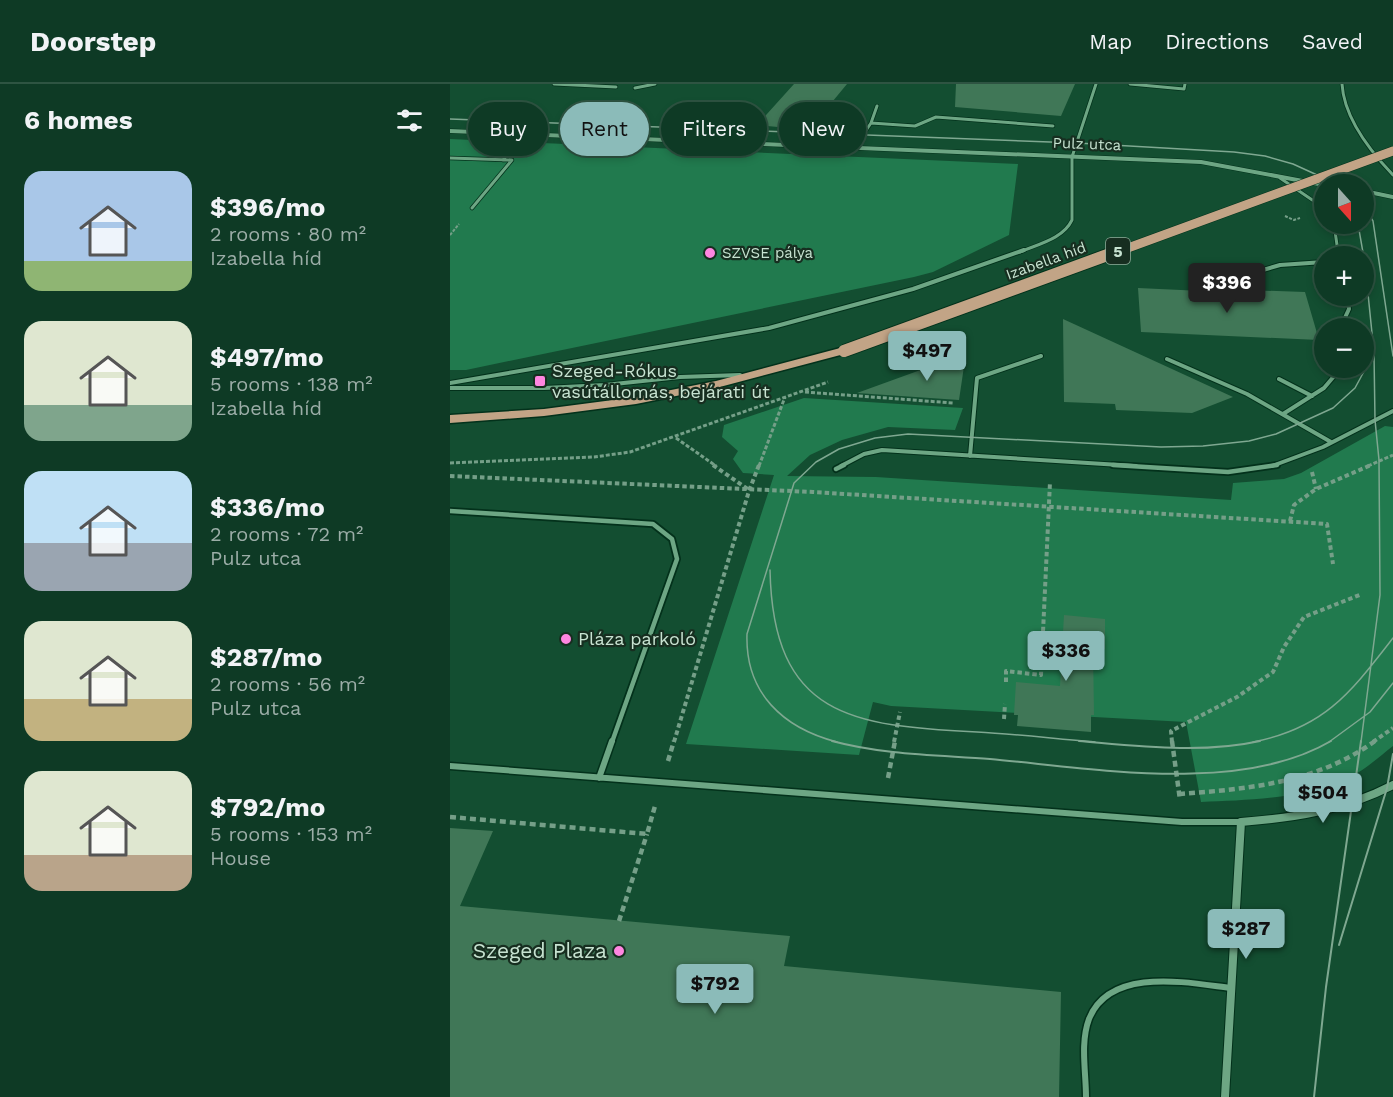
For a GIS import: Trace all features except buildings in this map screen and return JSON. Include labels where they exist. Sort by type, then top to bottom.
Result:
[{"type":"main road","name":"Izabella híd","points":[[755,375],[844,351],[1393,151]]},
{"type":"main road","name":"5","points":[[450,419],[591,408],[698,389],[755,375]]},
{"type":"street","name":"Pulz utca","points":[[450,131],[468,132]]},
{"type":"street","name":"Pulz utca","points":[[548,135],[779,145]]},
{"type":"street","name":"Pulz utca","points":[[866,148],[1215,163],[1314,183]]},
{"type":"street","points":[[1374,193],[1393,197]]},
{"type":"street","points":[[1225,1097],[1241,822],[1299,817],[1330,810],[1393,785]]},
{"type":"lane","points":[[554,84],[616,87]]},
{"type":"lane","points":[[634,88],[655,84]]},
{"type":"lane","points":[[450,385],[813,318],[903,293],[1054,238],[1069,226],[1072,220],[1072,157],[1096,84]]},
{"type":"lane","points":[[1130,84],[1184,89],[1185,84]]},
{"type":"lane","points":[[1342,84],[1343,102],[1374,155],[1393,175]]},
{"type":"lane","points":[[866,130],[877,106]]},
{"type":"lane","points":[[871,123],[915,126],[936,117],[1053,126]]},
{"type":"lane","points":[[503,160],[506,156]]},
{"type":"lane","points":[[450,158],[512,160],[472,208]]},
{"type":"lane","points":[[1280,178],[1314,201]]},
{"type":"lane","points":[[1229,280],[1280,265],[1314,263]]},
{"type":"lane","points":[[970,456],[977,378],[1041,356]]},
{"type":"lane","points":[[1167,359],[1247,394],[1331,442]]},
{"type":"lane","points":[[450,385],[544,388],[605,385],[680,376],[755,375]]},
{"type":"lane","points":[[1283,414],[1312,396],[1334,378]]},
{"type":"lane","points":[[1279,379],[1312,396]]},
{"type":"lane","points":[[836,469],[864,454],[882,450],[1228,472],[1277,465],[1308,454],[1393,411]]},
{"type":"lane","points":[[450,511],[653,524],[672,539],[677,559],[599,778]]},
{"type":"lane","points":[[450,766],[1182,822],[1241,822]]},
{"type":"lane","points":[[1086,1097],[1086,1031],[1095,1007],[1115,992],[1138,984],[1173,980],[1231,988]]},
{"type":"path","points":[[801,392],[973,405]]},
{"type":"path","points":[[450,463],[594,457],[630,452],[676,438],[786,397],[749,491]]},
{"type":"path","points":[[676,438],[749,491]]},
{"type":"path","points":[[1290,521],[1294,505],[1316,489],[1393,455]]},
{"type":"path","points":[[1005,682],[1006,671],[1041,675],[1051,461]]},
{"type":"path","points":[[450,476],[749,491],[813,492],[1328,524],[1333,564]]},
{"type":"path","points":[[1182,822],[1171,731],[1237,697],[1273,672],[1284,647],[1304,617],[1362,594]]},
{"type":"path","points":[[1004,720],[1005,704]]},
{"type":"path","points":[[883,799],[900,712]]},
{"type":"path","points":[[1179,794],[1256,788],[1325,769],[1360,752],[1393,728]]},
{"type":"path","points":[[620,921],[647,834]]},
{"type":"green space","name":"SZVSE pálya","points":[[450,139],[468,140],[468,156],[548,156],[548,143],[560,144],[560,156],[649,156],[649,148],[661,148],[661,156],[767,156],[767,153],[779,153],[779,156],[836,156],[1018,164],[1009,235],[933,272],[466,370],[450,370]]},
{"type":"green space","points":[[804,398],[963,408],[955,430],[888,427],[842,440],[810,455],[787,476],[876,477],[1231,500],[1233,483],[1284,479],[1301,473],[1385,426],[1393,427],[1393,746],[1368,766],[1335,784],[1278,797],[1201,802],[1186,722],[891,706],[873,702],[859,755],[686,744],[774,475],[743,473],[733,459],[738,451],[722,437],[724,425]]},
{"type":"tram line","points":[[450,119],[1077,143],[1234,152],[1265,156],[1293,164],[1315,174]]},
{"type":"tram line","points":[[1374,228],[1393,356]]},
{"type":"tram line","points":[[1360,234],[1370,318]]},
{"type":"tram line","points":[[1371,666],[1380,595],[1379,460],[1375,420],[1374,353]]},
{"type":"tram line","points":[[837,742],[800,728],[771,705],[760,690],[748,655],[747,634],[794,483],[816,462],[839,449],[875,438],[908,434],[1161,447],[1203,446],[1249,441],[1276,434],[1333,408],[1355,388],[1360,378]]},
{"type":"tram line","points":[[770,570],[775,619],[786,656],[804,684],[828,704],[857,717],[892,725],[1095,742]]},
{"type":"tram line","points":[[1371,666],[1393,638]]},
{"type":"tram line","points":[[1253,742],[1278,736],[1318,717],[1349,691],[1371,666]]},
{"type":"tram line","points":[[1364,716],[1371,666]]},
{"type":"tram line","points":[[1364,716],[1393,683]]},
{"type":"tram line","points":[[1329,742],[1364,716]]},
{"type":"tram line","points":[[1361,742],[1364,716]]},
{"type":"tram line","points":[[832,741],[911,754],[1164,774],[1210,773],[1253,768],[1294,758],[1329,742]]},
{"type":"tram line","points":[[1079,741],[1147,747],[1193,748],[1260,741]]},
{"type":"tram line","points":[[1314,1097],[1326,987],[1361,741]]},
{"type":"tram line","points":[[1339,945],[1387,788],[1393,754]]},
{"type":"place","name":"SZVSE pálya","points":[[710,253]]},
{"type":"place","name":"Szeged-Rókus vasútállomás, bejárati út","points":[[540,381]]},
{"type":"place","name":"Pláza parkoló","points":[[566,639]]},
{"type":"place","name":"Szeged Plaza","points":[[619,951]]}]
